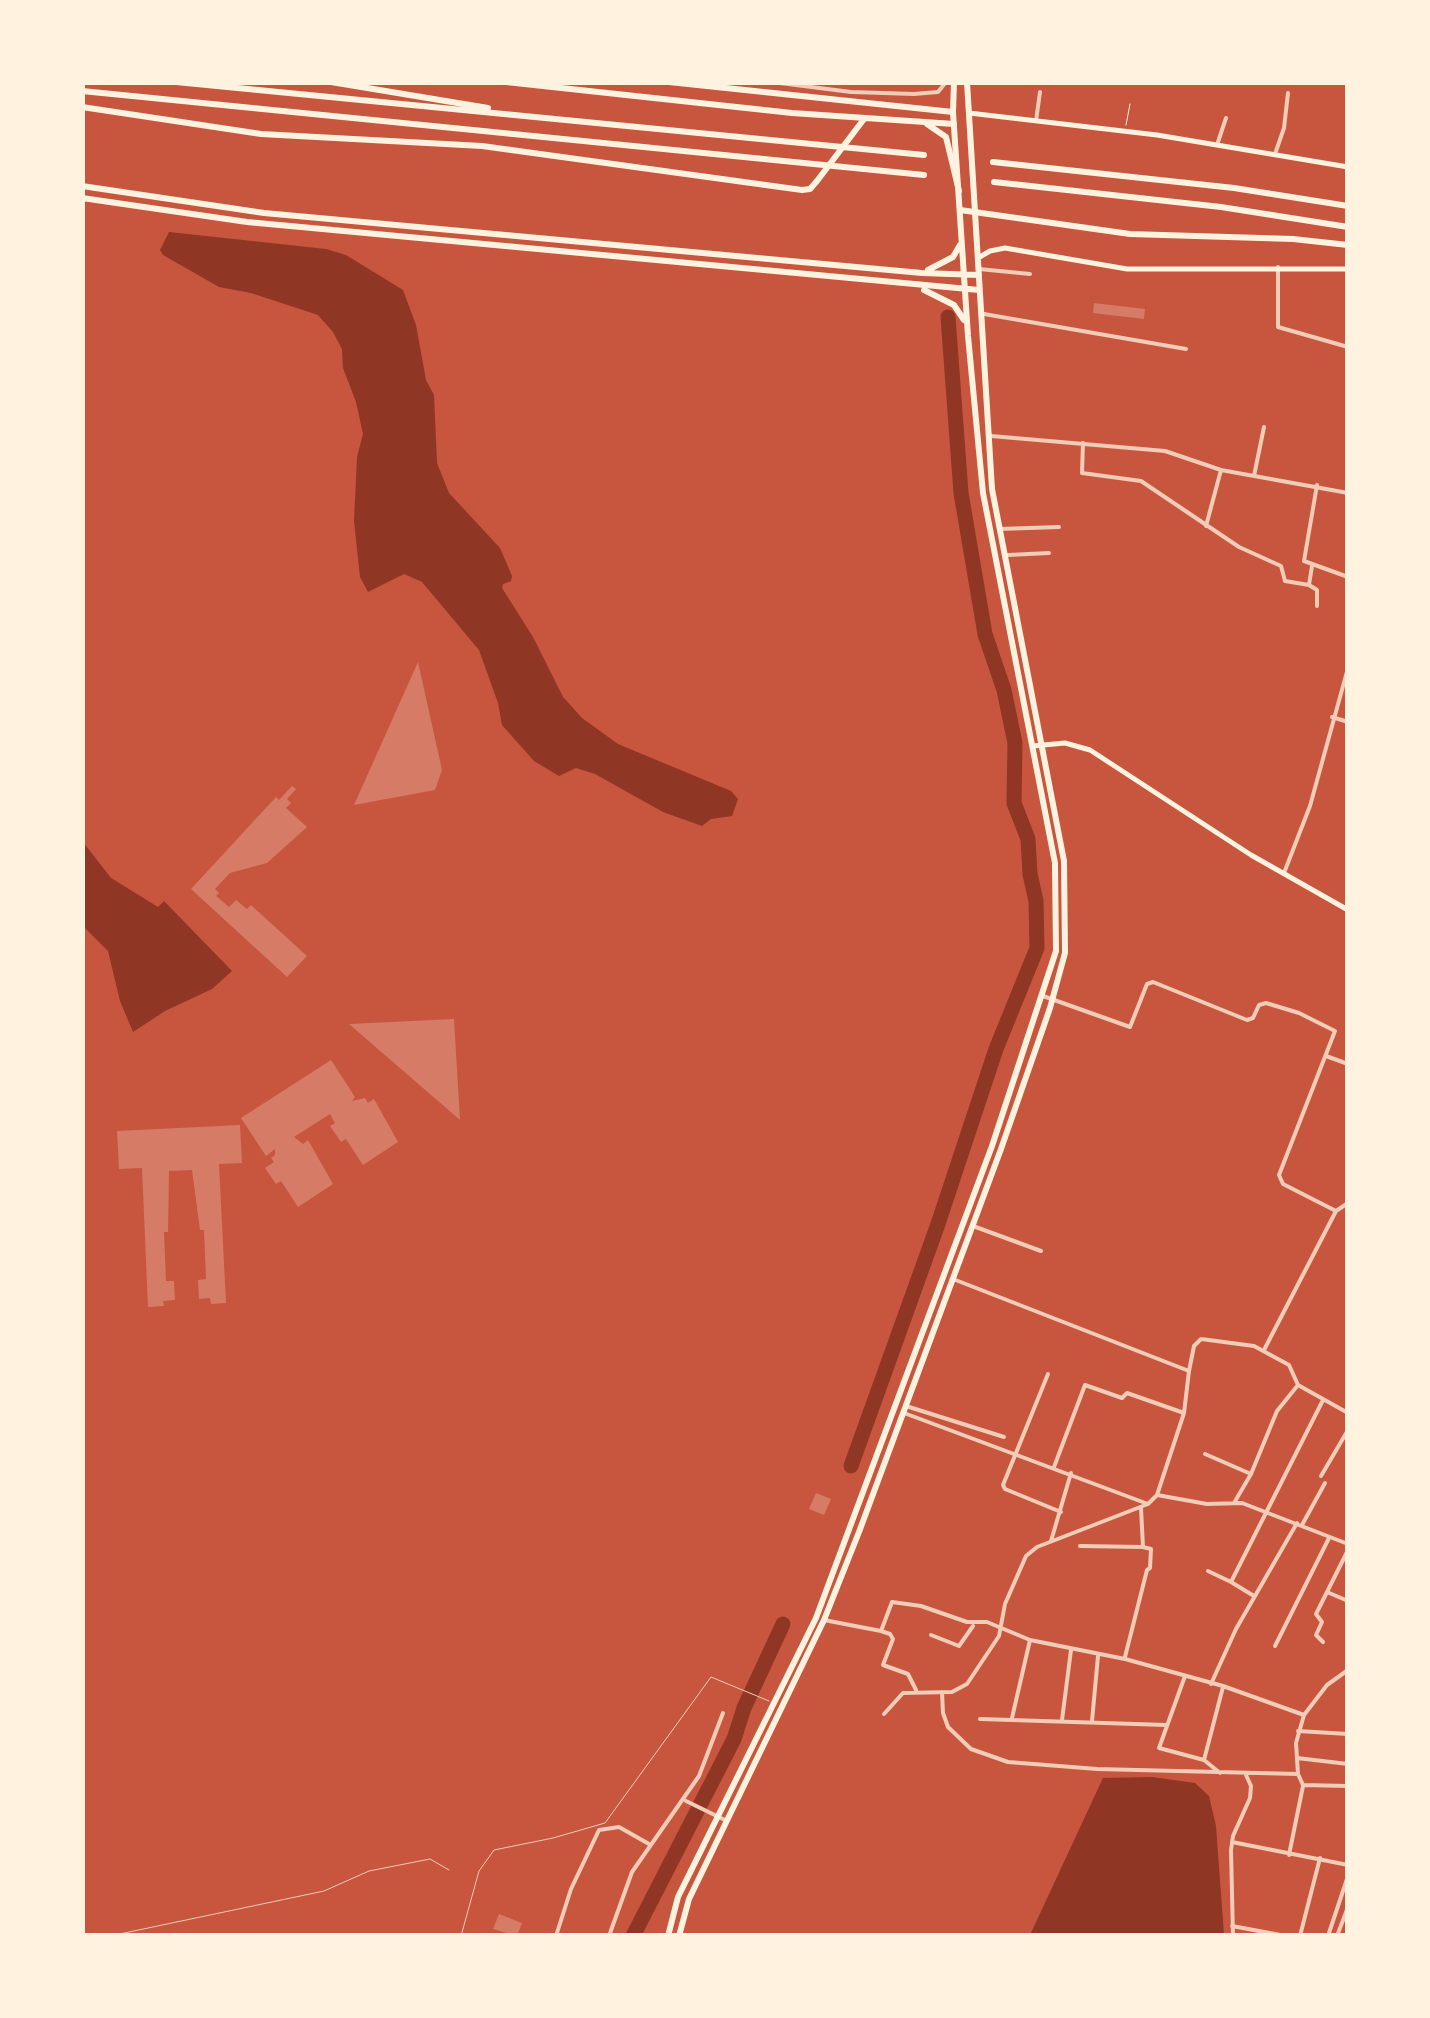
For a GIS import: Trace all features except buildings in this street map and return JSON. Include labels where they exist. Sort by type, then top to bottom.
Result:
[{"type":"highway","points":[[176,82],[924,155]]},
{"type":"highway","points":[[331,82],[519,114]]},
{"type":"highway","points":[[506,82],[864,119],[970,124]]},
{"type":"highway","points":[[669,82],[969,113]]},
{"type":"highway","points":[[668,1936],[678,1897],[824,1620],[1002,1149],[1064,954],[1064,861],[982,493],[968,336],[954,82]]},
{"type":"highway","points":[[679,1936],[689,1899],[816,1618],[992,1146],[1056,952],[1058,904],[1054,863],[986,435],[978,212],[968,82]]},
{"type":"highway","points":[[82,91],[924,175]]},
{"type":"highway","points":[[82,107],[261,134],[482,146],[802,190],[817,182],[864,119]]},
{"type":"highway","points":[[921,122],[937,128],[946,137],[959,190]]},
{"type":"highway","points":[[993,162],[1234,188],[1348,206]]},
{"type":"highway","points":[[994,182],[1221,207],[1348,227]]},
{"type":"highway","points":[[82,186],[264,213],[922,273],[979,272]]},
{"type":"highway","points":[[82,198],[247,222],[980,290]]},
{"type":"highway","points":[[960,210],[1130,234],[1294,239],[1348,245]]},
{"type":"highway","points":[[922,273],[953,257],[962,238]]},
{"type":"highway","points":[[910,286],[944,297],[954,305],[968,336]]},
{"type":"highway","points":[[1006,1105],[1016,1108]]},
{"type":"highway","points":[[992,1146],[1002,1149]]},
{"type":"highway","points":[[972,1198],[982,1202]]},
{"type":"main road","points":[[969,113],[1125,132],[1348,167]]},
{"type":"main road","points":[[978,258],[990,250],[1006,248],[1127,269],[1348,269]]},
{"type":"main road","points":[[1038,745],[1065,743],[1090,750],[1284,874],[1347,908]]},
{"type":"street","points":[[772,82],[914,94],[938,92],[946,82]]},
{"type":"street","points":[[1036,121],[1040,92]]},
{"type":"street","points":[[1275,154],[1284,128],[1288,92]]},
{"type":"street","points":[[1216,145],[1226,118]]},
{"type":"street","points":[[1278,267],[1278,326],[1348,346]]},
{"type":"street","points":[[979,272],[1030,274]]},
{"type":"street","points":[[980,314],[1186,349]]},
{"type":"street","points":[[1254,476],[1264,426]]},
{"type":"street","points":[[986,435],[1166,451],[1221,470],[1348,493]]},
{"type":"street","points":[[1083,443],[1082,474],[1141,481],[1239,548],[1281,566],[1286,581],[1309,584],[1317,590],[1317,606]]},
{"type":"street","points":[[1206,526],[1221,470]]},
{"type":"street","points":[[1317,486],[1304,561],[1348,577]]},
{"type":"street","points":[[998,529],[1059,527]]},
{"type":"street","points":[[1003,556],[1049,552]]},
{"type":"street","points":[[1309,584],[1312,566]]},
{"type":"street","points":[[1284,874],[1310,806],[1347,671]]},
{"type":"street","points":[[1332,717],[1348,722]]},
{"type":"street","points":[[1043,996],[1130,1027],[1150,982],[1247,1020],[1253,1018],[1259,1005],[1266,1003],[1335,1030],[1280,1175],[1284,1184],[1336,1211]]},
{"type":"street","points":[[1326,1056],[1348,1064]]},
{"type":"street","points":[[1264,1350],[1336,1211],[1348,1204]]},
{"type":"street","points":[[972,1226],[1041,1251]]},
{"type":"street","points":[[953,1279],[1188,1371]]},
{"type":"street","points":[[884,1714],[903,1693],[959,1690],[967,1684],[1002,1630],[1005,1604],[1026,1556],[1051,1541],[1141,1508],[1157,1494],[1184,1413],[1194,1346],[1201,1339],[1264,1350],[1290,1365],[1298,1386],[1348,1412]]},
{"type":"street","points":[[1048,1374],[1003,1488],[1061,1512]]},
{"type":"street","points":[[1054,1467],[1085,1386],[1122,1398],[1127,1393],[1184,1413]]},
{"type":"street","points":[[1234,1502],[1251,1474],[1277,1411],[1298,1386]]},
{"type":"street","points":[[1230,1582],[1323,1400]]},
{"type":"street","points":[[905,1410],[1004,1437]]},
{"type":"street","points":[[905,1410],[1015,1456],[1148,1504]]},
{"type":"street","points":[[1321,1476],[1348,1430]]},
{"type":"street","points":[[1205,1454],[1251,1474]]},
{"type":"street","points":[[1051,1541],[1072,1474]]},
{"type":"street","points":[[1211,1684],[1254,1596],[1325,1483]]},
{"type":"street","points":[[1157,1494],[1207,1504],[1234,1502],[1300,1524],[1348,1547],[1316,1614],[1322,1622],[1316,1635],[1323,1642]]},
{"type":"street","points":[[1141,1508],[1143,1547]]},
{"type":"street","points":[[1275,1646],[1328,1538]]},
{"type":"street","points":[[1080,1546],[1150,1548],[1150,1568],[1146,1570],[1125,1659]]},
{"type":"street","points":[[1208,1571],[1254,1596]]},
{"type":"street","points":[[1327,1592],[1348,1601]]},
{"type":"street","points":[[881,1631],[893,1601],[921,1606],[974,1624],[987,1622],[1030,1640],[1125,1659],[1223,1686],[1304,1714]]},
{"type":"street","points":[[824,1620],[890,1634],[893,1639],[883,1665],[908,1674],[916,1690]]},
{"type":"street","points":[[931,1635],[960,1646],[974,1624]]},
{"type":"street","points":[[1012,1719],[1030,1640]]},
{"type":"street","points":[[1062,1720],[1071,1650]]},
{"type":"street","points":[[1092,1722],[1098,1656]]},
{"type":"street","points":[[1289,1855],[1303,1785],[1298,1774],[1297,1730],[1326,1686],[1348,1670]]},
{"type":"street","points":[[1185,1676],[1158,1748],[1204,1760],[1220,1773]]},
{"type":"street","points":[[1204,1760],[1223,1686]]},
{"type":"street","points":[[942,1692],[948,1727],[971,1749],[988,1758],[1078,1768],[1298,1774]]},
{"type":"street","points":[[609,1936],[632,1872],[684,1800],[708,1758],[723,1713]]},
{"type":"street","points":[[980,1719],[1166,1724]]},
{"type":"street","points":[[1297,1730],[1348,1734]]},
{"type":"street","points":[[1298,1758],[1348,1764]]},
{"type":"street","points":[[1233,1936],[1232,1842],[1250,1798],[1246,1775]]},
{"type":"street","points":[[1303,1785],[1348,1786]]},
{"type":"street","points":[[684,1800],[726,1821]]},
{"type":"street","points":[[556,1936],[570,1889],[599,1830],[619,1827],[649,1844]]},
{"type":"street","points":[[1232,1842],[1348,1865]]},
{"type":"street","points":[[1300,1936],[1320,1858]]},
{"type":"street","points":[[1328,1936],[1348,1876]]},
{"type":"street","points":[[1338,1935],[1348,1907]]},
{"type":"street","points":[[1232,1926],[1286,1936]]},
{"type":"lane","points":[[462,1936],[479,1871],[494,1850],[605,1822],[711,1677],[778,1705]]},
{"type":"lane","points":[[110,1936],[324,1891],[369,1871],[430,1859],[449,1870]]},
{"type":"path","points":[[1125,132],[1130,104]]},
{"type":"shaded area","points":[[169,232],[326,249],[346,255],[403,290],[416,325],[426,380],[434,395],[437,463],[449,493],[500,548],[512,576],[502,588],[533,637],[563,697],[582,718],[618,744],[731,791],[738,799],[732,816],[711,819],[702,826],[663,812],[595,774],[576,768],[559,776],[534,761],[502,725],[479,650],[422,582],[404,574],[368,592],[360,577],[354,521],[357,457],[363,434],[343,368],[342,349],[333,332],[318,315],[219,287],[163,255],[160,250]]},
{"type":"shaded area","points":[[83,842],[111,878],[158,907],[164,901],[232,971],[212,989],[165,1011],[133,1032],[120,1001],[108,951],[83,926]]},
{"type":"shaded area","points":[[1152,1777],[1195,1783],[1209,1796],[1216,1826],[1224,1935],[1030,1935],[1103,1778]]},
{"type":"waterway","points":[[851,1466],[996,1049],[1037,948],[1028,839],[1014,803],[1015,743],[1004,690],[985,634],[961,493],[948,317]]},
{"type":"waterway","points":[[633,1936],[734,1739],[783,1624]]}]
